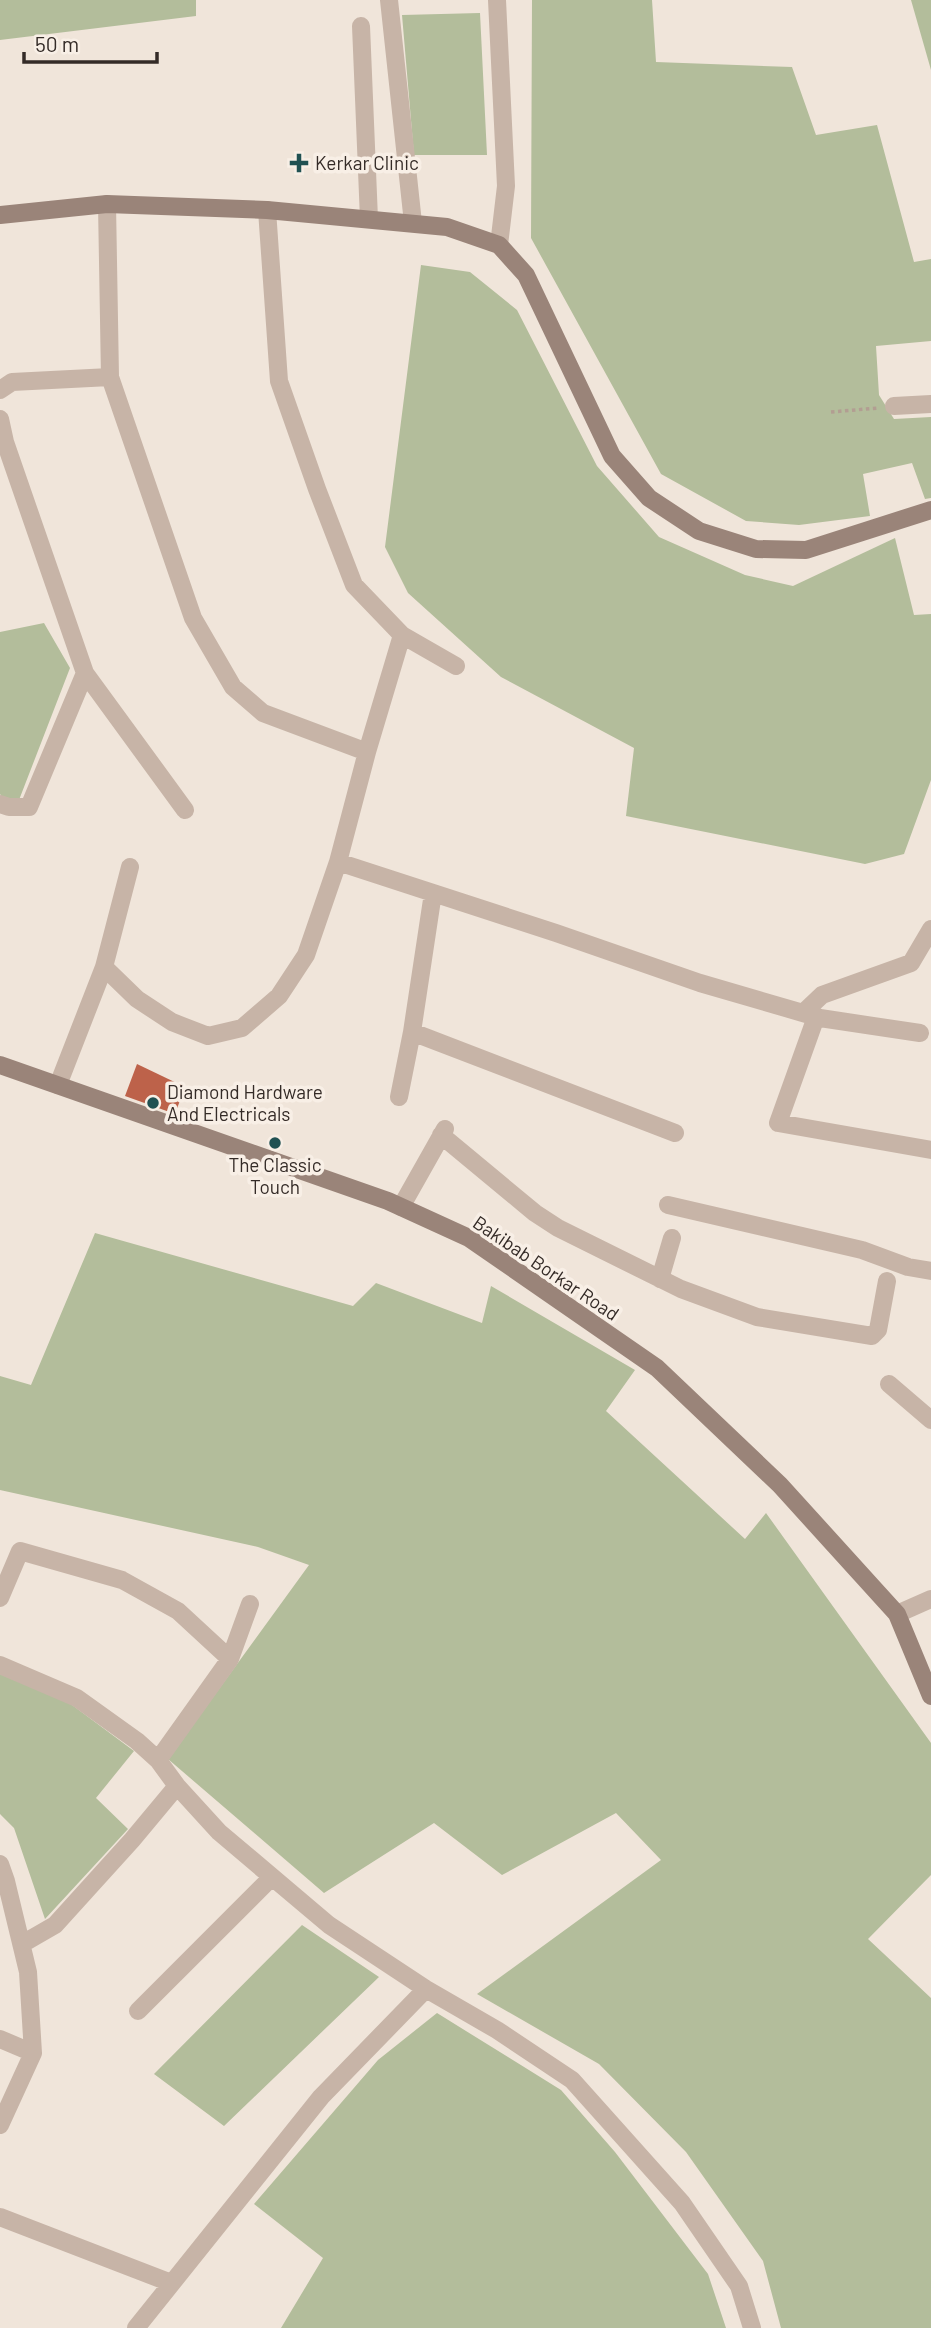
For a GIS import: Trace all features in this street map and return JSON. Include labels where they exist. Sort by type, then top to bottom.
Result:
[{"type":"street","points":[[389,0],[413,223]]},
{"type":"street","points":[[497,0],[506,186],[499,245]]},
{"type":"street","points":[[361,26],[369,219]]},
{"type":"street","points":[[0,215],[107,204],[267,210],[447,227],[499,245],[526,275],[612,456],[649,498],[699,531],[756,549],[806,550],[931,510]]},
{"type":"street","points":[[107,204],[110,377],[192,618],[233,687],[263,713],[367,752]]},
{"type":"street","points":[[267,210],[279,381],[354,585],[402,635],[456,666]]},
{"type":"street","points":[[0,390],[12,382],[110,377]]},
{"type":"street","points":[[894,406],[931,404]]},
{"type":"street","points":[[0,419],[5,442],[85,673],[185,810]]},
{"type":"street","points":[[104,967],[137,999],[172,1022],[208,1036],[242,1028],[279,996],[306,955],[338,862],[402,635]]},
{"type":"street","points":[[0,804],[29,807],[85,673]]},
{"type":"street","points":[[338,862],[701,984],[809,1015],[920,1033]]},
{"type":"street","points":[[58,1085],[104,967],[130,867]]},
{"type":"street","points":[[399,1097],[412,1032],[433,893]]},
{"type":"street","points":[[931,929],[911,963],[821,995],[809,1015],[778,1122],[931,1150]]},
{"type":"street","points":[[412,1032],[675,1133]]},
{"type":"street","name":"Bakibab Borkar Road","points":[[0,1065],[401,1207],[469,1238],[657,1368],[780,1485],[897,1614],[931,1696]]},
{"type":"street","points":[[401,1207],[443,1132],[535,1213],[558,1228],[681,1289],[758,1317],[872,1336],[878,1330],[887,1282]]},
{"type":"street","points":[[668,1205],[862,1250],[908,1267],[931,1271]]},
{"type":"street","points":[[660,1279],[672,1238]]},
{"type":"street","points":[[890,1384],[931,1420]]},
{"type":"street","points":[[0,1598],[20,1551],[122,1580],[178,1611],[230,1659]]},
{"type":"street","points":[[897,1614],[931,1599]]},
{"type":"street","points":[[158,1760],[230,1659],[250,1604]]},
{"type":"street","points":[[0,1665],[77,1698],[137,1741],[158,1760],[177,1786],[219,1832],[329,1925],[426,1989],[498,2030],[572,2080],[682,2203],[739,2286],[752,2328]]},
{"type":"street","points":[[22,1944],[55,1925],[177,1786]]},
{"type":"street","points":[[0,1864],[28,1972],[33,2053],[0,2125]]},
{"type":"street","points":[[138,2011],[272,1877]]},
{"type":"street","points":[[136,2328],[321,2096],[426,1989]]},
{"type":"street","points":[[0,2039],[33,2053]]},
{"type":"street","points":[[0,2217],[171,2283]]},
{"type":"path","points":[[831,412],[894,406]]},
{"type":"green space","points":[[0,0],[196,0],[196,16],[0,40]]},
{"type":"green space","points":[[532,0],[652,0],[656,62],[792,67],[816,135],[877,125],[914,262],[931,259],[931,341],[876,346],[879,395],[894,419],[931,417],[931,498],[925,499],[912,463],[863,474],[870,516],[799,525],[746,521],[661,474],[531,238]]},
{"type":"green space","points":[[911,0],[931,0],[931,70]]},
{"type":"green space","points":[[480,13],[487,155],[414,155],[402,15]]},
{"type":"green space","points":[[421,265],[470,272],[517,310],[597,466],[659,537],[745,575],[793,586],[895,538],[914,615],[931,614],[931,780],[904,854],[865,864],[626,816],[634,748],[501,677],[408,593],[385,547]]},
{"type":"green space","points":[[44,623],[70,668],[19,800],[2,797],[0,632]]},
{"type":"green space","points":[[95,1233],[353,1306],[376,1283],[482,1323],[491,1286],[635,1370],[606,1411],[745,1539],[766,1513],[931,1743],[931,1875],[868,1939],[931,1998],[931,2328],[781,2328],[763,2261],[686,2152],[599,2064],[477,1994],[661,1860],[616,1813],[502,1875],[434,1823],[324,1893],[168,1759],[309,1565],[258,1547],[0,1490],[0,1376],[31,1385]]},
{"type":"green space","points":[[0,1673],[64,1699],[134,1751],[96,1798],[128,1829],[45,1919],[14,1828],[0,1814]]},
{"type":"green space","points":[[302,1925],[379,1977],[224,2126],[154,2074]]},
{"type":"green space","points":[[437,2013],[561,2090],[615,2152],[708,2274],[726,2328],[281,2328],[323,2258],[254,2204],[378,2060]]},
{"type":"building","points":[[137,1064],[185,1087],[175,1114],[125,1096]]},
{"type":"place","name":"Kerkar Clinic","points":[[299,163]]},
{"type":"place","name":"Diamond Hardware And Electricals","points":[[153,1103]]},
{"type":"place","name":"The Classic Touch","points":[[275,1143]]}]
